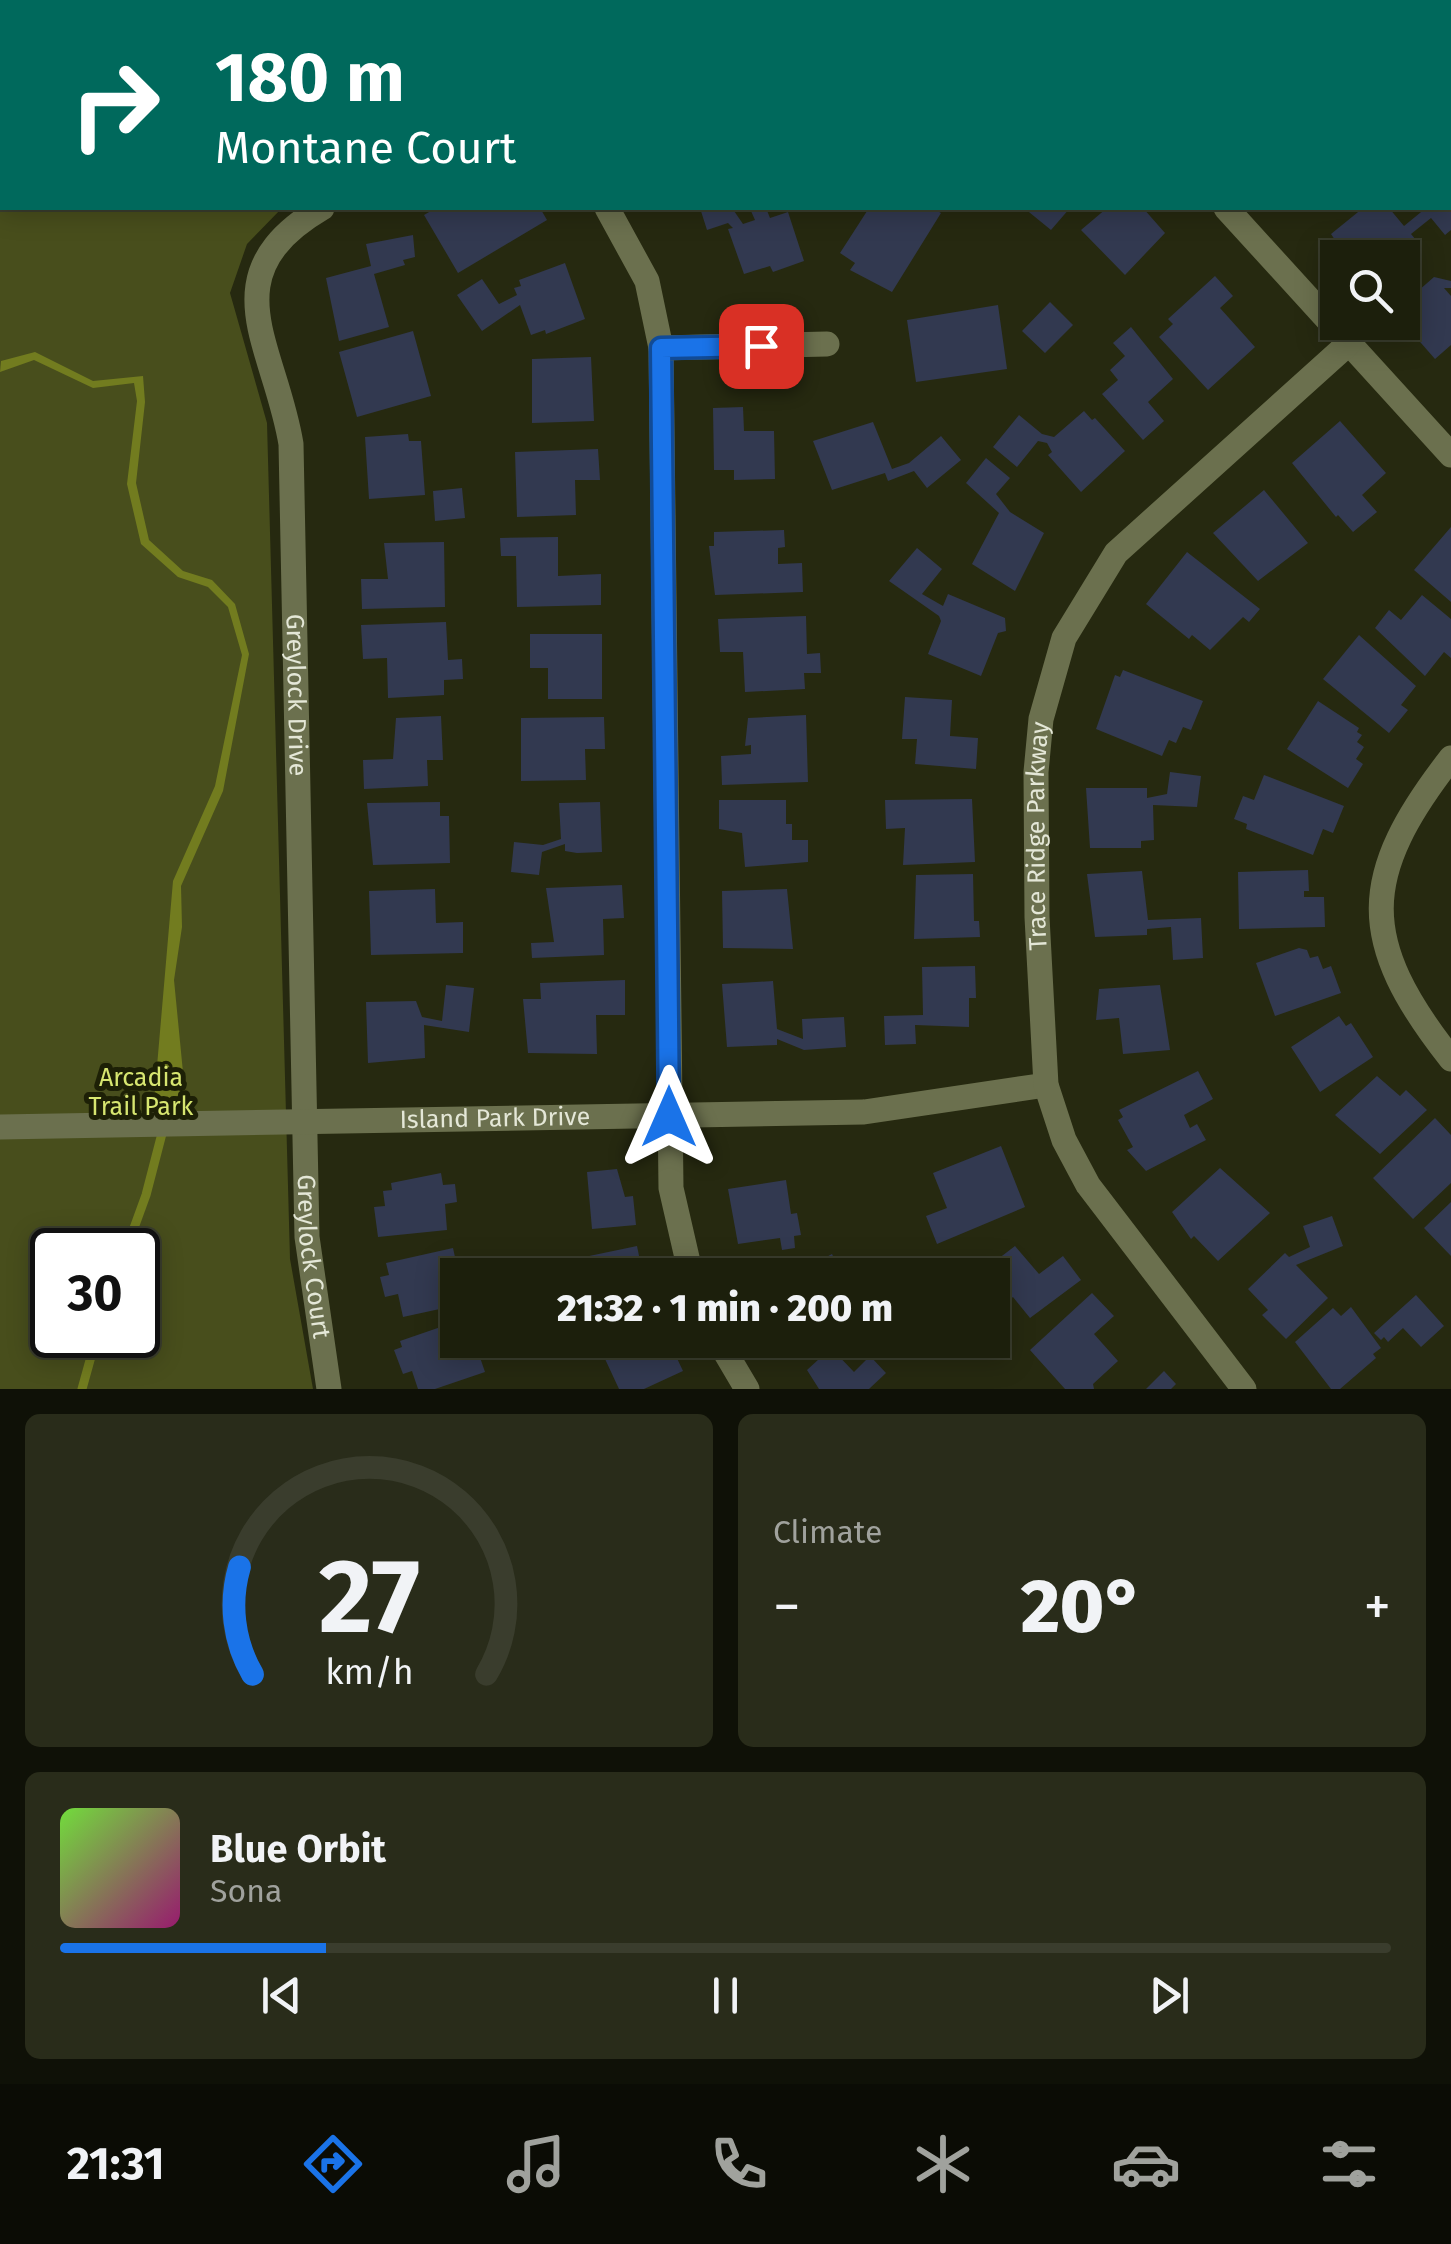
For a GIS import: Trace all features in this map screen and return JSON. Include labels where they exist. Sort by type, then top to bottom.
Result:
[{"type":"street","name":"Greylock Drive","points":[[306,1122],[292,457],[288,423],[258,318],[258,272],[281,236],[319,210]]},
{"type":"street","points":[[608,210],[647,281],[661,348],[671,1188],[687,1258]]},
{"type":"street","points":[[1228,210],[1451,455]]},
{"type":"street","points":[[661,348],[827,344]]},
{"type":"street","name":"Trace Ridge Parkway","points":[[1244,1389],[1088,1185],[1064,1140],[1046,1085],[1037,918],[1036,772],[1042,719],[1064,638],[1116,553],[1348,344]]},
{"type":"street","points":[[1451,758],[1417,802],[1396,839],[1380,899],[1390,964],[1408,1000],[1451,1059]]},
{"type":"street","name":"Island Park Drive","points":[[0,1127],[864,1112],[1046,1085]]},
{"type":"street","name":"Greylock Court","points":[[306,1122],[307,1237],[329,1389]]},
{"type":"street","points":[[729,1358],[747,1389]]},
{"type":"green space","name":"Arcadia Trail Park","points":[[0,210],[280,210],[247,244],[230,293],[267,423],[290,1259],[313,1389],[0,1389]]},
{"type":"shaded area","points":[[35,352],[93,381],[143,376],[145,402],[136,483],[149,540],[183,571],[212,580],[235,604],[249,654],[223,791],[181,886],[182,927],[174,980],[186,1103],[154,1101],[173,881],[215,786],[242,655],[228,607],[208,587],[178,577],[141,544],[127,484],[137,401],[134,383],[93,388],[34,360],[0,372],[1,361]]},
{"type":"building","points":[[433,210],[541,210],[547,220],[458,273],[424,215]]},
{"type":"building","points":[[701,210],[733,210],[743,224],[755,220],[751,211],[754,210],[767,210],[770,218],[788,212],[804,261],[773,272],[770,266],[744,274],[728,229],[733,228],[728,223],[707,230]]},
{"type":"building","points":[[868,210],[941,213],[892,292],[850,270],[855,263],[840,253]]},
{"type":"building","points":[[1026,210],[1068,210],[1051,230]]},
{"type":"building","points":[[1105,210],[1145,210],[1165,233],[1125,275],[1081,230]]},
{"type":"building","points":[[1361,210],[1391,210],[1404,226],[1424,210],[1451,210],[1451,230],[1445,235],[1431,218],[1411,234],[1416,240],[1335,240],[1331,234]]},
{"type":"building","points":[[413,235],[415,257],[403,260],[405,265],[374,274],[389,327],[339,341],[326,278],[371,266],[366,244]]},
{"type":"building","points":[[565,263],[585,319],[546,334],[545,330],[531,335],[520,305],[482,331],[457,295],[482,279],[499,304],[517,295],[514,288],[521,286],[519,280]]},
{"type":"building","points":[[1215,276],[1233,296],[1220,308],[1255,347],[1208,390],[1159,337],[1173,324],[1168,319]]},
{"type":"building","points":[[1434,277],[1451,281],[1451,288],[1444,288],[1451,296],[1451,345],[1435,359],[1418,340],[1420,289]]},
{"type":"building","points":[[1050,302],[1073,325],[1045,353],[1022,331]]},
{"type":"building","points":[[998,305],[1007,369],[916,382],[907,320]]},
{"type":"building","points":[[1131,327],[1173,379],[1148,402],[1164,421],[1143,440],[1102,394],[1118,380],[1110,370],[1125,356],[1113,343]]},
{"type":"building","points":[[413,331],[431,396],[357,417],[339,352]]},
{"type":"building","points":[[591,357],[594,421],[532,423],[532,359]]},
{"type":"building","points":[[743,407],[744,431],[774,431],[775,479],[734,480],[734,470],[714,470],[713,408]]},
{"type":"building","points":[[1084,411],[1125,451],[1081,492],[1048,455],[1052,452],[1047,443],[1038,441],[1017,467],[993,447],[1019,415],[1042,434],[1054,437]]},
{"type":"building","points":[[1340,421],[1386,473],[1362,495],[1377,512],[1353,532],[1292,463]]},
{"type":"building","points":[[873,422],[892,469],[909,463],[941,436],[961,460],[927,488],[914,471],[888,481],[885,473],[832,490],[813,441]]},
{"type":"building","points":[[408,434],[409,441],[421,441],[425,495],[369,499],[365,437]]},
{"type":"building","points":[[598,449],[600,480],[575,480],[576,515],[517,517],[515,452]]},
{"type":"building","points":[[986,458],[1010,478],[996,494],[1010,512],[1044,533],[1015,591],[972,564],[999,513],[966,483]]},
{"type":"building","points":[[462,488],[465,518],[435,521],[433,491]]},
{"type":"building","points":[[1264,490],[1308,543],[1258,581],[1213,533]]},
{"type":"building","points":[[1451,527],[1451,602],[1414,570]]},
{"type":"building","points":[[784,530],[785,547],[778,548],[778,564],[802,563],[803,592],[715,595],[709,546],[714,546],[714,532]]},
{"type":"building","points":[[558,537],[558,576],[601,574],[601,605],[517,607],[516,556],[501,556],[500,538]]},
{"type":"building","points":[[444,542],[445,607],[362,609],[361,579],[388,579],[384,543]]},
{"type":"building","points":[[917,548],[942,569],[922,594],[943,606],[948,594],[1005,618],[1006,631],[998,633],[981,676],[928,654],[941,621],[939,616],[889,581]]},
{"type":"building","points":[[1187,552],[1260,609],[1249,622],[1243,617],[1210,650],[1192,635],[1189,639],[1146,604]]},
{"type":"building","points":[[1422,595],[1451,619],[1451,658],[1444,652],[1425,676],[1375,628],[1389,610],[1401,620]]},
{"type":"building","points":[[806,616],[807,654],[820,653],[821,673],[804,673],[805,689],[745,692],[743,652],[720,652],[718,619]]},
{"type":"building","points":[[446,622],[448,660],[462,659],[463,679],[444,680],[444,695],[388,698],[387,658],[363,659],[361,625]]},
{"type":"building","points":[[530,634],[602,634],[602,699],[548,699],[548,668],[530,668]]},
{"type":"building","points":[[1359,635],[1416,686],[1401,705],[1408,710],[1389,733],[1323,679]]},
{"type":"building","points":[[1123,670],[1203,701],[1191,730],[1183,727],[1176,743],[1169,740],[1162,756],[1096,729],[1115,675],[1120,677]]},
{"type":"building","points":[[905,697],[952,700],[950,736],[978,738],[976,769],[915,764],[917,739],[902,739]]},
{"type":"building","points":[[1318,701],[1359,728],[1357,732],[1362,735],[1357,742],[1364,747],[1356,759],[1363,764],[1348,788],[1287,749]]},
{"type":"building","points":[[806,715],[808,782],[722,785],[721,756],[751,754],[751,745],[745,746],[748,718]]},
{"type":"building","points":[[441,716],[443,760],[427,760],[428,786],[364,789],[363,760],[393,759],[396,718]]},
{"type":"building","points":[[604,717],[605,749],[585,749],[586,780],[521,781],[521,718]]},
{"type":"building","points":[[1170,772],[1201,776],[1197,807],[1153,805],[1154,840],[1141,841],[1141,848],[1090,848],[1086,788],[1147,788],[1147,798],[1167,794]]},
{"type":"building","points":[[1264,775],[1344,806],[1333,833],[1323,829],[1313,855],[1246,829],[1247,824],[1234,819],[1243,796],[1254,800]]},
{"type":"building","points":[[972,799],[975,862],[903,865],[905,828],[886,829],[885,800]]},
{"type":"building","points":[[719,800],[786,800],[786,824],[792,824],[792,840],[808,840],[808,862],[745,867],[742,833],[719,829]]},
{"type":"building","points":[[440,802],[440,816],[449,816],[450,863],[373,865],[367,803]]},
{"type":"building","points":[[600,802],[602,852],[565,851],[565,844],[542,852],[539,875],[511,872],[514,842],[543,845],[561,839],[559,803]]},
{"type":"building","points":[[1308,870],[1309,891],[1304,891],[1304,897],[1324,897],[1325,927],[1239,929],[1238,872]]},
{"type":"building","points":[[1142,871],[1148,920],[1201,918],[1203,958],[1173,960],[1171,927],[1147,929],[1147,935],[1095,937],[1087,874]]},
{"type":"building","points":[[973,874],[974,921],[979,921],[980,937],[914,939],[916,875]]},
{"type":"building","points":[[622,885],[624,918],[603,919],[604,955],[532,958],[531,943],[554,942],[546,888]]},
{"type":"building","points":[[435,889],[436,923],[463,922],[463,953],[371,955],[369,891]]},
{"type":"building","points":[[787,889],[793,949],[723,948],[722,891]]},
{"type":"building","points":[[1299,948],[1307,950],[1310,958],[1318,956],[1323,969],[1331,966],[1341,993],[1275,1016],[1256,963]]},
{"type":"building","points":[[975,966],[976,998],[969,998],[969,1027],[915,1025],[916,1044],[885,1045],[884,1016],[923,1015],[922,967]]},
{"type":"building","points":[[625,980],[625,1015],[596,1015],[597,1054],[528,1053],[523,999],[541,999],[540,983]]},
{"type":"building","points":[[773,981],[777,1029],[803,1039],[802,1019],[844,1017],[846,1047],[804,1050],[777,1039],[777,1045],[727,1047],[722,984]]},
{"type":"building","points":[[446,985],[474,988],[469,1032],[424,1025],[425,1058],[368,1063],[366,1002],[416,1001],[422,1017],[442,1021]]},
{"type":"building","points":[[1160,985],[1170,1050],[1123,1054],[1119,1018],[1096,1020],[1099,989]]},
{"type":"building","points":[[1339,1016],[1346,1026],[1351,1023],[1373,1057],[1320,1092],[1291,1047]]},
{"type":"building","points":[[1198,1071],[1213,1099],[1184,1115],[1190,1128],[1197,1124],[1206,1140],[1146,1171],[1127,1150],[1133,1147],[1118,1120],[1123,1117],[1119,1110]]},
{"type":"building","points":[[1377,1076],[1400,1096],[1406,1090],[1427,1110],[1380,1154],[1335,1115]]},
{"type":"building","points":[[1435,1118],[1451,1135],[1451,1183],[1413,1219],[1373,1178]]},
{"type":"building","points":[[1001,1146],[1025,1207],[937,1244],[926,1216],[947,1208],[933,1173]]},
{"type":"building","points":[[1220,1168],[1270,1213],[1218,1261],[1194,1236],[1191,1239],[1172,1212]]},
{"type":"building","points":[[617,1169],[625,1197],[633,1196],[636,1225],[592,1229],[587,1172]]},
{"type":"building","points":[[441,1173],[443,1185],[455,1184],[457,1202],[445,1204],[447,1230],[378,1237],[374,1207],[385,1206],[383,1191],[392,1190],[391,1183]]},
{"type":"building","points":[[786,1180],[791,1214],[797,1213],[801,1235],[794,1236],[795,1248],[782,1250],[780,1238],[738,1244],[728,1189]]},
{"type":"building","points":[[1451,1202],[1451,1256],[1424,1228]]},
{"type":"building","points":[[1332,1216],[1343,1246],[1296,1265],[1328,1298],[1286,1339],[1262,1315],[1268,1310],[1248,1289],[1285,1253],[1289,1257],[1310,1247],[1303,1226]]},
{"type":"building","points":[[637,1246],[639,1258],[580,1258]]},
{"type":"building","points":[[1015,1246],[1039,1274],[1063,1256],[1081,1280],[1030,1318],[1013,1297],[1010,1299],[1010,1258],[999,1258]]},
{"type":"building","points":[[453,1248],[455,1258],[440,1258],[440,1309],[403,1317],[398,1294],[385,1297],[380,1277],[389,1275],[386,1263]]},
{"type":"building","points":[[1092,1293],[1114,1316],[1094,1334],[1118,1361],[1093,1384],[1094,1389],[1065,1389],[1030,1350]]},
{"type":"building","points":[[1416,1295],[1444,1326],[1421,1347],[1403,1328],[1388,1342],[1384,1337],[1381,1340],[1374,1333]]},
{"type":"building","points":[[1351,1307],[1381,1348],[1373,1354],[1376,1358],[1340,1389],[1331,1389],[1295,1342],[1333,1308],[1341,1316]]},
{"type":"building","points":[[440,1327],[440,1358],[480,1358],[485,1372],[435,1389],[418,1389],[412,1371],[403,1374],[394,1350],[402,1347],[400,1341]]},
{"type":"building","points":[[605,1358],[677,1358],[683,1371],[644,1389],[619,1389]]},
{"type":"building","points":[[820,1358],[841,1358],[854,1372],[872,1358],[886,1373],[869,1389],[819,1389],[807,1370]]},
{"type":"building","points":[[1164,1371],[1176,1384],[1171,1389],[1146,1389]]},
{"type":"waterway","points":[[134,1228],[172,1095]]},
{"type":"waterway","points":[[82,1389],[91,1358]]},
{"type":"route","points":[[669,1117],[661,348],[761,346]]}]
